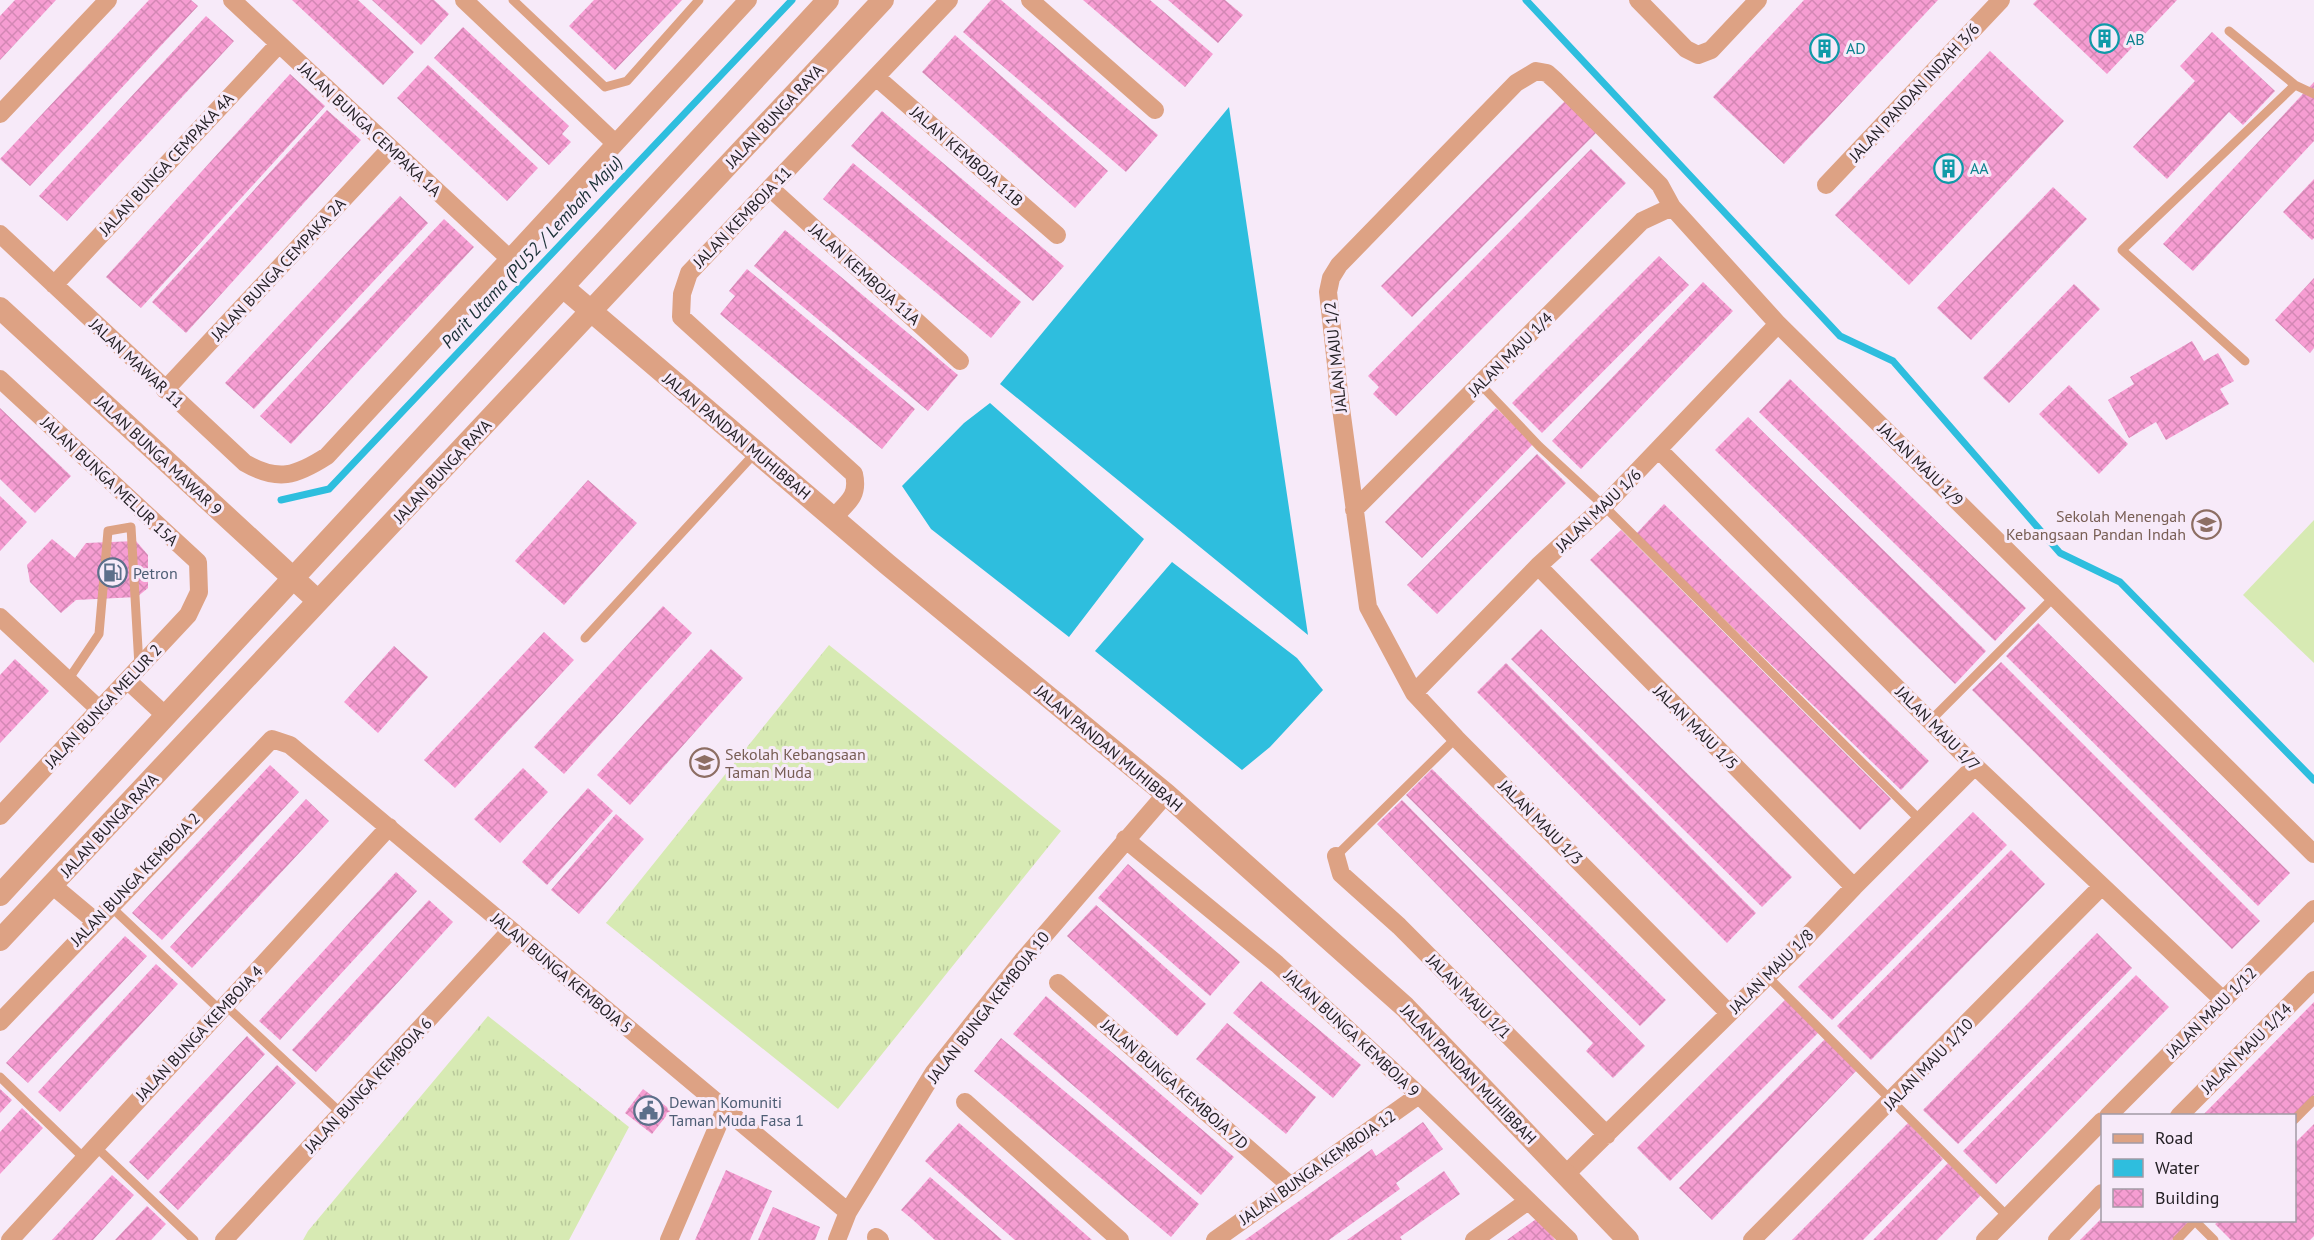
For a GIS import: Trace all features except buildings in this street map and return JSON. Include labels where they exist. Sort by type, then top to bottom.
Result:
[{"type":"street","points":[[0,114],[108,0]]},
{"type":"street","name":"JALAN BUNGA CEMPAKA 1A","points":[[232,0],[509,258]]},
{"type":"street","points":[[464,0],[615,143]]},
{"type":"street","points":[[509,258],[748,0]]},
{"type":"street","name":"JALAN BUNGA RAYA","points":[[0,895],[828,0]]},
{"type":"street","name":"JALAN BUNGA RAYA","points":[[0,940],[883,0]]},
{"type":"street","name":"JALAN KEMBOJA 11","points":[[833,518],[854,496],[857,485],[854,474],[681,317],[682,294],[689,273],[949,0]]},
{"type":"street","points":[[1030,0],[1155,110]]},
{"type":"street","points":[[1638,0],[1686,49],[1698,55],[1711,50],[1758,0]]},
{"type":"street","name":"JALAN PANDAN INDAH 3/6","points":[[1826,185],[2001,0]]},
{"type":"street","name":"JALAN BUNGA CEMPAKA 4A","points":[[54,285],[279,44]]},
{"type":"street","name":"JALAN MAJU 1/9","points":[[1536,71],[1547,74],[1556,81],[1660,185],[1672,207],[1778,324],[2314,854]]},
{"type":"street","name":"JALAN MAJU 1/2","points":[[1374,616],[1368,607],[1354,510],[1328,292],[1331,278],[1339,265],[1516,83],[1536,71]]},
{"type":"street","name":"JALAN KEMBOJA 11B","points":[[876,76],[1057,235]]},
{"type":"street","name":"JALAN BUNGA CEMPAKA 2A","points":[[165,390],[391,148]]},
{"type":"street","name":"JALAN KEMBOJA 11A","points":[[770,188],[960,361]]},
{"type":"street","name":"JALAN MAJU 1/4","points":[[1354,510],[1642,221],[1672,207]]},
{"type":"street","name":"JALAN MAWAR 11","points":[[0,234],[245,463],[262,473],[284,476],[305,470],[327,456],[509,258]]},
{"type":"street","name":"JALAN PANDAN MUHIBBAH","points":[[563,287],[833,518],[1166,794],[1405,1007],[1628,1240]]},
{"type":"street","name":"JALAN BUNGA MAWAR 9","points":[[0,308],[318,601]]},
{"type":"street","name":"JALAN MAJU 1/6","points":[[1414,693],[1538,566],[1604,506],[1778,324]]},
{"type":"street","name":"JALAN BUNGA MELUR 15A","points":[[0,379],[198,562],[199,592]]},
{"type":"street","name":"JALAN MAJU 1/7","points":[[1659,450],[1975,766],[2223,1000]]},
{"type":"street","name":"JALAN MAJU 1/5","points":[[1538,566],[1854,887]]},
{"type":"street","name":"JALAN BUNGA MELUR 2","points":[[0,816],[188,615],[199,592]]},
{"type":"street","name":"JALAN MAJU 1/3","points":[[1374,616],[1414,693],[1729,1013]]},
{"type":"street","points":[[0,617],[99,709]]},
{"type":"street","points":[[133,674],[166,716]]},
{"type":"street","name":"JALAN BUNGA KEMBOJA 5","points":[[272,738],[290,745],[848,1212]]},
{"type":"street","name":"JALAN BUNGA KEMBOJA 2","points":[[0,1022],[272,738]]},
{"type":"street","name":"JALAN MAJU 1/8","points":[[1565,1175],[1975,766]]},
{"type":"street","name":"JALAN BUNGA KEMBOJA 10","points":[[837,1240],[848,1212],[934,1072],[1022,961],[1166,794]]},
{"type":"street","name":"JALAN BUNGA KEMBOJA 4","points":[[10,1240],[388,827]]},
{"type":"street","name":"JALAN BUNGA KEMBOJA 9","points":[[1125,839],[1277,964],[1419,1095],[1569,1240]]},
{"type":"street","name":"JALAN MAJU 1/1","points":[[1336,856],[1341,874],[1399,926],[1607,1135]]},
{"type":"street","points":[[52,885],[95,921]]},
{"type":"street","name":"JALAN MAJU 1/10","points":[[1752,1240],[2102,886]]},
{"type":"street","name":"JALAN MAJU 1/12","points":[[2110,1114],[2314,909]]},
{"type":"street","name":"JALAN BUNGA KEMBOJA 6","points":[[224,1240],[511,930]]},
{"type":"street","name":"JALAN MAJU 1/14","points":[[2181,1114],[2314,980]]},
{"type":"street","name":"JALAN BUNGA KEMBOJA 7D","points":[[1058,983],[1291,1186]]},
{"type":"street","name":"JALAN BUNGA KEMBOJA 12","points":[[1215,1240],[1419,1095]]},
{"type":"street","points":[[965,1102],[1120,1240]]},
{"type":"street","points":[[669,1240],[724,1109]]},
{"type":"street","points":[[1985,1240],[2101,1123]]},
{"type":"street","points":[[2057,1240],[2101,1195]]},
{"type":"street","points":[[1474,1240],[1528,1201]]},
{"type":"lane","points":[[513,0],[605,87],[627,81],[699,0]]},
{"type":"lane","points":[[2229,31],[2295,85],[2314,94]]},
{"type":"lane","points":[[2245,360],[2122,250],[2295,85]]},
{"type":"lane","points":[[1480,384],[1539,446],[1604,506],[1920,820]]},
{"type":"lane","points":[[585,638],[756,452]]},
{"type":"lane","points":[[133,674],[131,527],[143,511]]},
{"type":"lane","points":[[68,680],[99,634],[108,531],[131,527]]},
{"type":"lane","points":[[1931,720],[2055,596]]},
{"type":"lane","points":[[1336,856],[1456,738]]},
{"type":"lane","points":[[110,906],[342,1114]]},
{"type":"lane","points":[[1767,976],[2008,1217]]},
{"type":"lane","points":[[0,1077],[194,1240]]},
{"type":"lane","points":[[2296,1119],[2314,1100]]},
{"type":"lane","points":[[2177,1240],[2194,1222]]},
{"type":"lane","points":[[2196,1222],[2214,1240]]},
{"type":"green space","points":[[2314,520],[2314,663],[2243,595]]},
{"type":"green space","points":[[829,645],[1061,831],[838,1109],[606,923]]},
{"type":"green space","points":[[488,1016],[629,1127],[569,1240],[303,1240],[308,1231]]},
{"type":"water","points":[[1229,107],[1308,635],[1000,384]]},
{"type":"water","points":[[990,403],[1144,539],[1069,637],[931,529],[902,486],[964,423]]},
{"type":"water","points":[[1172,562],[1297,658],[1323,690],[1270,747],[1242,770],[1095,651]]},
{"type":"waterway","name":"Parit Utama (PU52 / Lembah Maju)","points":[[281,500],[329,489],[792,0]]},
{"type":"waterway","points":[[1526,0],[1840,336],[1893,361],[2060,553],[2120,582],[2314,780]]},
{"type":"place","name":"AB","points":[[2105,39]]},
{"type":"place","name":"AD","points":[[1825,48]]},
{"type":"place","name":"AA","points":[[1949,168]]},
{"type":"place","name":"Sekolah Menengah Kebangsaan Pandan Indah","points":[[2207,525]]},
{"type":"place","name":"Petron","points":[[112,573]]},
{"type":"place","name":"Sekolah Kebangsaan Taman Muda","points":[[704,763]]},
{"type":"place","name":"Dewan Komuniti Taman Muda Fasa 1","points":[[648,1111]]}]
